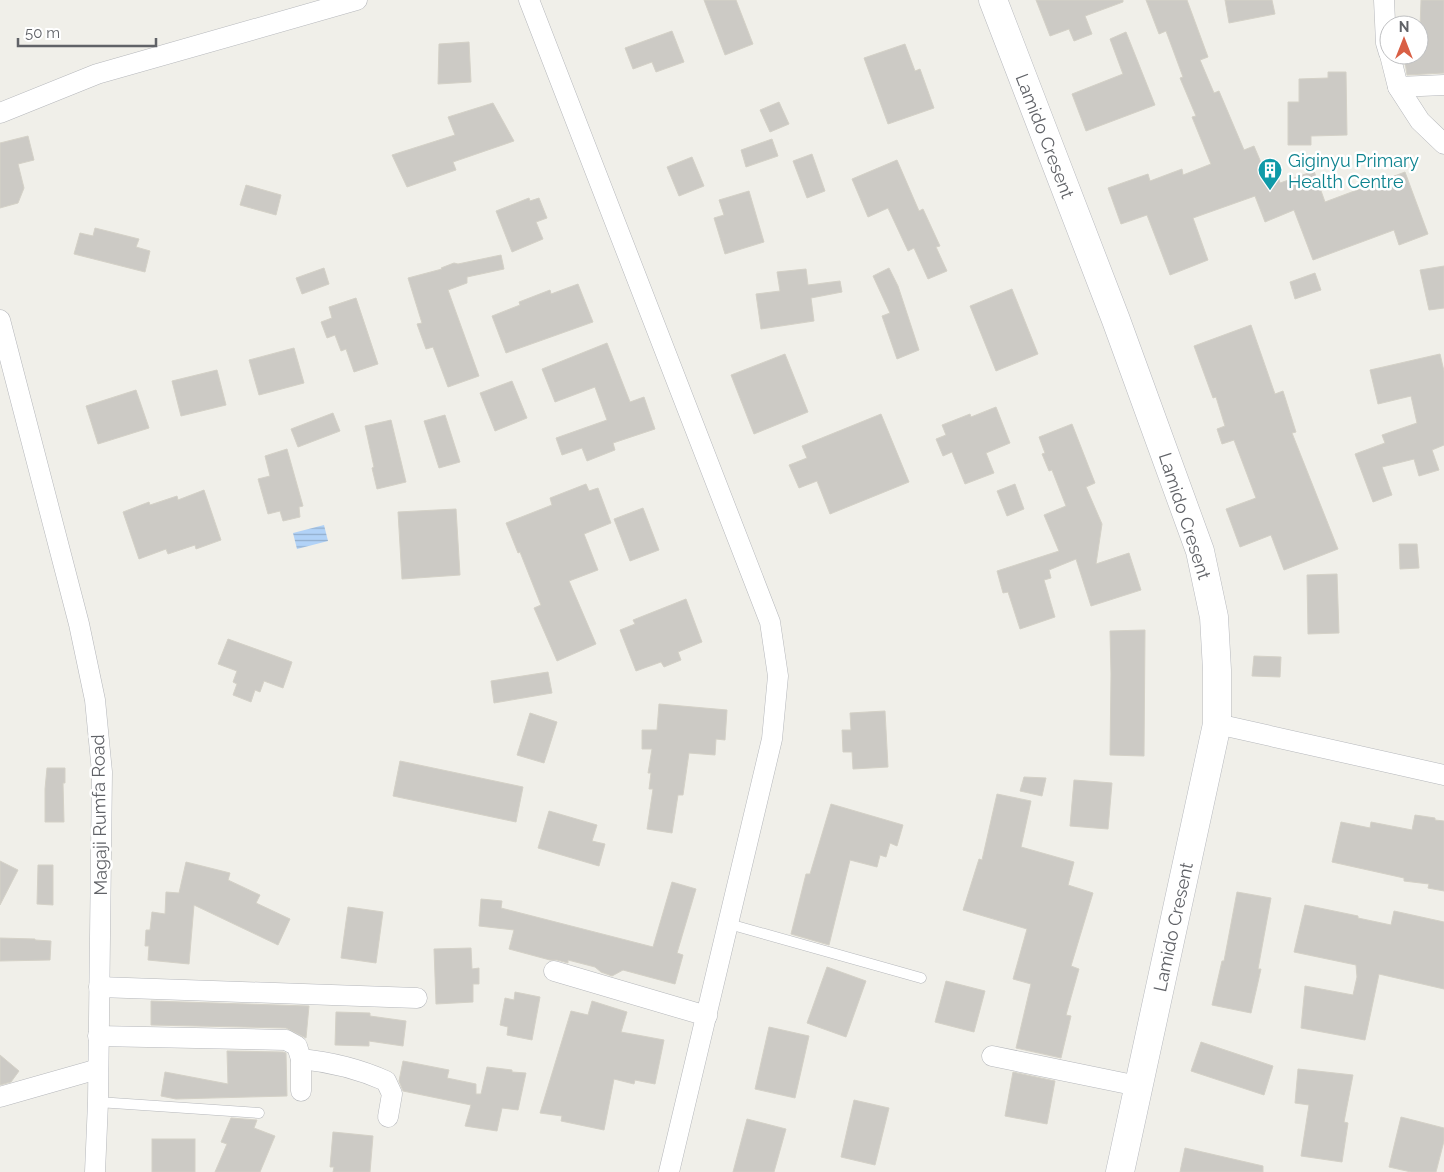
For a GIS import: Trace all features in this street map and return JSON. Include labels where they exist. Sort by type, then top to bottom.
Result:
[{"type":"street","points":[[0,113],[97,74],[357,0]]},
{"type":"street","points":[[529,0],[770,622],[778,676],[772,739],[708,1016],[669,1172]]},
{"type":"street","name":"Lamido Cresent","points":[[993,0],[1116,320],[1200,551],[1214,617],[1217,670],[1217,724],[1120,1172]]},
{"type":"street","points":[[1384,0],[1385,15]]},
{"type":"street","points":[[1392,65],[1398,87],[1420,121],[1444,144]]},
{"type":"street","points":[[1398,87],[1444,85]]},
{"type":"street","name":"Magaji Rumfa Road","points":[[0,320],[79,624],[95,700],[102,772],[98,1102],[95,1172]]},
{"type":"street","points":[[1217,724],[1444,775]]},
{"type":"street","points":[[554,971],[708,1016]]},
{"type":"street","points":[[99,987],[417,998]]},
{"type":"street","points":[[98,1036],[286,1040],[297,1046],[301,1059],[301,1091]]},
{"type":"street","points":[[992,1056],[1138,1086]]},
{"type":"street","points":[[301,1059],[327,1062],[386,1081],[392,1094],[388,1117]]},
{"type":"street","points":[[0,1097],[98,1069]]},
{"type":"lane","points":[[729,924],[922,978]]},
{"type":"lane","points":[[98,1102],[259,1113]]},
{"type":"water","points":[[324,525],[328,541],[297,549],[293,533]]},
{"type":"building","points":[[704,0],[736,0],[753,44],[725,55]]},
{"type":"building","points":[[1036,0],[1123,0],[1123,2],[1085,16],[1092,34],[1074,41],[1069,29],[1050,36]]},
{"type":"building","points":[[1146,0],[1187,0],[1208,57],[1200,60],[1214,93],[1219,91],[1244,150],[1254,146],[1268,179],[1278,176],[1280,183],[1314,171],[1325,202],[1405,172],[1428,234],[1399,245],[1394,230],[1313,260],[1294,210],[1265,222],[1255,196],[1193,218],[1208,260],[1170,275],[1147,215],[1121,224],[1108,188],[1148,174],[1150,181],[1182,169],[1183,175],[1211,164],[1192,117],[1196,116],[1180,78],[1183,77],[1166,31],[1159,34]]},
{"type":"building","points":[[1225,0],[1272,0],[1275,14],[1229,23]]},
{"type":"building","points":[[1421,0],[1444,0],[1444,73],[1407,75],[1406,65],[1429,65],[1429,15],[1420,15]]},
{"type":"building","points":[[672,31],[684,62],[656,72],[652,62],[633,69],[625,48]]},
{"type":"building","points":[[1126,32],[1155,105],[1086,131],[1072,94],[1123,74],[1110,39]]},
{"type":"building","points":[[469,42],[471,82],[438,84],[439,44]]},
{"type":"building","points":[[905,44],[915,71],[920,69],[934,108],[888,124],[864,58]]},
{"type":"building","points":[[1328,72],[1346,72],[1347,135],[1311,136],[1311,145],[1288,145],[1288,102],[1299,102],[1299,79],[1328,78]]},
{"type":"building","points":[[779,102],[789,124],[770,132],[760,110]]},
{"type":"building","points":[[493,103],[514,141],[453,162],[456,170],[407,187],[392,155],[455,135],[448,117]]},
{"type":"building","points":[[28,136],[34,160],[18,164],[24,188],[18,203],[0,208],[0,143]]},
{"type":"building","points":[[772,139],[778,156],[746,167],[741,150]]},
{"type":"building","points":[[812,154],[825,191],[807,198],[793,161]]},
{"type":"building","points":[[692,157],[704,186],[679,196],[667,167]]},
{"type":"building","points":[[897,160],[919,211],[923,209],[940,246],[936,247],[947,271],[928,279],[914,248],[908,251],[888,208],[868,217],[852,179]]},
{"type":"building","points":[[246,185],[281,195],[276,215],[240,205]]},
{"type":"building","points":[[749,191],[764,242],[725,254],[714,218],[724,215],[719,200]]},
{"type":"building","points":[[529,198],[530,201],[539,198],[547,218],[536,222],[543,239],[512,252],[496,211]]},
{"type":"building","points":[[95,228],[139,239],[136,247],[150,251],[145,272],[74,254],[80,233],[93,236]]},
{"type":"building","points":[[501,255],[504,269],[467,277],[467,283],[448,290],[479,376],[448,387],[433,347],[426,349],[417,324],[422,323],[408,278],[442,269],[454,263],[458,264]]},
{"type":"building","points":[[1444,266],[1444,308],[1429,310],[1420,270]]},
{"type":"building","points":[[324,268],[329,284],[302,294],[296,278]]},
{"type":"building","points":[[889,268],[898,286],[919,350],[897,359],[882,316],[890,313],[873,276]]},
{"type":"building","points":[[806,269],[808,285],[840,281],[842,292],[811,298],[814,321],[761,329],[756,294],[780,291],[777,272]]},
{"type":"building","points":[[1315,273],[1321,290],[1295,299],[1290,282]]},
{"type":"building","points":[[578,284],[593,322],[506,353],[492,316],[520,305],[519,302],[550,290],[551,294]]},
{"type":"building","points":[[1012,289],[1038,354],[996,371],[970,306]]},
{"type":"building","points":[[356,298],[378,364],[354,372],[346,349],[341,351],[335,335],[327,338],[321,322],[332,318],[329,307]]},
{"type":"building","points":[[1251,325],[1275,394],[1283,391],[1296,432],[1292,433],[1338,549],[1284,570],[1271,535],[1240,547],[1226,509],[1256,498],[1234,440],[1222,444],[1217,429],[1225,426],[1216,397],[1213,398],[1194,346]]},
{"type":"building","points":[[607,343],[630,402],[644,397],[655,429],[613,443],[615,450],[587,461],[582,448],[562,455],[556,438],[607,420],[595,387],[555,402],[542,369]]},
{"type":"building","points":[[294,348],[304,383],[259,395],[249,360]]},
{"type":"building","points":[[785,354],[808,412],[754,434],[731,375]]},
{"type":"building","points":[[1440,354],[1444,371],[1444,445],[1432,450],[1439,470],[1419,476],[1414,459],[1382,467],[1392,495],[1373,502],[1355,454],[1385,443],[1382,435],[1417,423],[1411,396],[1378,404],[1370,370]]},
{"type":"building","points":[[217,370],[226,405],[181,416],[172,381]]},
{"type":"building","points":[[512,381],[527,418],[495,431],[480,393]]},
{"type":"building","points":[[136,390],[149,428],[98,444],[86,406]]},
{"type":"building","points":[[996,407],[1010,443],[986,453],[994,473],[965,484],[952,452],[943,456],[936,439],[946,435],[942,425],[970,414],[971,417]]},
{"type":"building","points":[[333,413],[340,431],[298,447],[291,429]]},
{"type":"building","points":[[881,414],[909,482],[830,514],[817,481],[799,488],[789,465],[807,458],[802,446]]},
{"type":"building","points":[[445,415],[460,462],[439,468],[424,421]]},
{"type":"building","points":[[391,420],[406,482],[377,489],[365,426]]},
{"type":"building","points":[[1072,424],[1095,483],[1086,487],[1102,524],[1096,564],[1129,553],[1141,590],[1091,606],[1076,559],[1049,570],[1051,578],[1044,580],[1055,617],[1020,629],[1008,592],[1003,593],[997,571],[1059,551],[1044,515],[1066,506],[1052,470],[1049,471],[1042,454],[1045,453],[1039,437]]},
{"type":"building","points":[[287,449],[303,506],[299,507],[300,517],[283,521],[280,511],[268,514],[258,479],[270,476],[265,456]]},
{"type":"building","points":[[586,484],[589,491],[598,488],[611,523],[584,534],[598,570],[569,581],[596,644],[557,661],[534,608],[541,605],[506,523],[552,505],[550,498]]},
{"type":"building","points":[[1015,484],[1024,509],[1007,516],[997,491]]},
{"type":"building","points":[[204,490],[221,540],[196,549],[195,545],[168,554],[166,549],[139,559],[123,512],[149,502],[150,505],[177,496],[178,500]]},
{"type":"building","points":[[643,508],[659,550],[630,561],[614,519]]},
{"type":"building","points":[[456,509],[460,575],[402,579],[398,512]]},
{"type":"building","points":[[1399,544],[1417,544],[1419,568],[1400,569]]},
{"type":"building","points":[[1337,574],[1339,633],[1308,634],[1307,575]]},
{"type":"building","points":[[686,599],[702,642],[678,652],[681,660],[664,667],[661,662],[636,671],[620,630],[635,624],[633,620]]},
{"type":"building","points":[[1145,630],[1144,756],[1110,755],[1110,631]]},
{"type":"building","points":[[228,639],[292,662],[283,688],[264,681],[260,692],[255,690],[251,702],[233,695],[237,684],[233,682],[237,671],[218,664]]},
{"type":"building","points":[[1254,656],[1281,657],[1280,677],[1252,676]]},
{"type":"building","points":[[548,672],[552,693],[494,703],[491,681]]},
{"type":"building","points":[[659,704],[727,710],[725,740],[716,739],[715,755],[689,753],[683,795],[678,795],[672,833],[647,829],[653,789],[649,789],[651,773],[648,773],[652,749],[642,749],[642,730],[657,730]]},
{"type":"building","points":[[885,711],[888,767],[853,769],[852,752],[843,752],[842,730],[851,730],[850,713]]},
{"type":"building","points":[[530,713],[557,722],[544,763],[517,755]]},
{"type":"building","points":[[400,761],[523,787],[516,822],[393,796]]},
{"type":"building","points":[[47,768],[65,768],[65,783],[63,783],[64,822],[45,822]]},
{"type":"building","points":[[1024,777],[1046,778],[1042,796],[1020,791]]},
{"type":"building","points":[[1074,780],[1112,783],[1108,829],[1070,826]]},
{"type":"building","points":[[997,794],[1031,801],[1021,847],[1074,862],[1068,885],[1093,893],[1071,966],[1079,969],[1066,1015],[1071,1016],[1061,1058],[1016,1048],[1031,984],[1013,979],[1027,929],[963,910],[979,859],[982,860]]},
{"type":"building","points":[[831,804],[903,825],[897,846],[890,843],[886,857],[880,855],[877,867],[850,860],[829,945],[791,934],[806,874],[810,874]]},
{"type":"building","points":[[549,811],[597,825],[592,841],[605,844],[599,866],[538,848]]},
{"type":"building","points":[[1415,815],[1444,821],[1444,891],[1428,888],[1429,884],[1404,881],[1404,878],[1332,862],[1341,822],[1370,828],[1371,822],[1412,830]]},
{"type":"building","points":[[0,861],[18,870],[0,905]]},
{"type":"building","points":[[186,862],[230,873],[228,880],[260,895],[256,903],[290,919],[278,945],[194,905],[189,964],[148,960],[149,946],[145,946],[146,930],[150,930],[152,912],[165,914],[166,892],[179,893]]},
{"type":"building","points":[[38,865],[53,865],[53,905],[37,904]]},
{"type":"building","points":[[672,882],[696,889],[677,953],[683,955],[675,984],[623,970],[612,976],[601,972],[595,967],[568,960],[568,963],[550,960],[509,949],[514,930],[479,926],[481,899],[502,901],[501,908],[653,947]]},
{"type":"building","points":[[1237,892],[1271,898],[1258,969],[1261,969],[1251,1013],[1212,1005],[1222,961],[1224,961]]},
{"type":"building","points":[[1305,905],[1391,925],[1394,911],[1444,922],[1444,989],[1379,974],[1365,1040],[1301,1028],[1305,986],[1353,995],[1357,977],[1356,965],[1294,952]]},
{"type":"building","points":[[348,907],[383,912],[376,963],[341,958]]},
{"type":"building","points":[[0,938],[51,941],[50,960],[0,961]]},
{"type":"building","points":[[471,948],[472,969],[479,968],[479,984],[473,984],[473,1002],[436,1004],[434,949]]},
{"type":"building","points":[[827,967],[866,981],[846,1037],[807,1023]]},
{"type":"building","points":[[946,981],[985,991],[974,1032],[935,1022]]},
{"type":"building","points":[[515,992],[540,997],[532,1040],[507,1035],[508,1027],[500,1025],[505,998],[514,1000]]},
{"type":"building","points":[[151,1001],[309,1006],[306,1038],[286,1028],[151,1025]]},
{"type":"building","points":[[592,1001],[627,1012],[621,1032],[664,1040],[655,1084],[635,1080],[634,1084],[614,1079],[604,1130],[561,1121],[562,1116],[540,1113],[571,1011],[588,1015]]},
{"type":"building","points":[[336,1012],[370,1013],[370,1016],[406,1021],[403,1046],[369,1041],[369,1046],[335,1045]]},
{"type":"building","points":[[769,1027],[809,1036],[795,1098],[755,1089]]},
{"type":"building","points":[[1201,1042],[1273,1066],[1264,1095],[1191,1071]]},
{"type":"building","points":[[227,1051],[286,1053],[287,1096],[176,1099],[161,1096],[165,1072],[228,1084]]},
{"type":"building","points":[[0,1055],[19,1071],[11,1082],[0,1085]]},
{"type":"building","points":[[403,1061],[449,1070],[447,1078],[476,1084],[476,1094],[481,1094],[487,1067],[526,1073],[518,1110],[502,1108],[497,1131],[465,1126],[471,1105],[403,1091],[399,1081]]},
{"type":"building","points":[[1298,1069],[1353,1075],[1344,1122],[1348,1123],[1342,1162],[1301,1156],[1309,1105],[1295,1103]]},
{"type":"building","points":[[1013,1072],[1055,1081],[1047,1124],[1005,1116]]},
{"type":"building","points":[[854,1100],[889,1108],[875,1165],[841,1157]]},
{"type":"building","points":[[1401,1117],[1444,1128],[1444,1141],[1436,1172],[1411,1172],[1389,1167]]},
{"type":"building","points":[[231,1118],[257,1120],[254,1128],[275,1136],[260,1172],[215,1172],[227,1144],[221,1142]]},
{"type":"building","points":[[747,1119],[786,1129],[774,1172],[733,1172]]},
{"type":"building","points":[[333,1132],[373,1136],[370,1172],[333,1172],[334,1167],[330,1167]]},
{"type":"building","points":[[152,1139],[195,1139],[195,1172],[152,1172]]},
{"type":"building","points":[[1185,1148],[1263,1166],[1263,1172],[1180,1172]]},
{"type":"place","name":"Giginyu Primary Health Centre","points":[[1270,191]]}]
